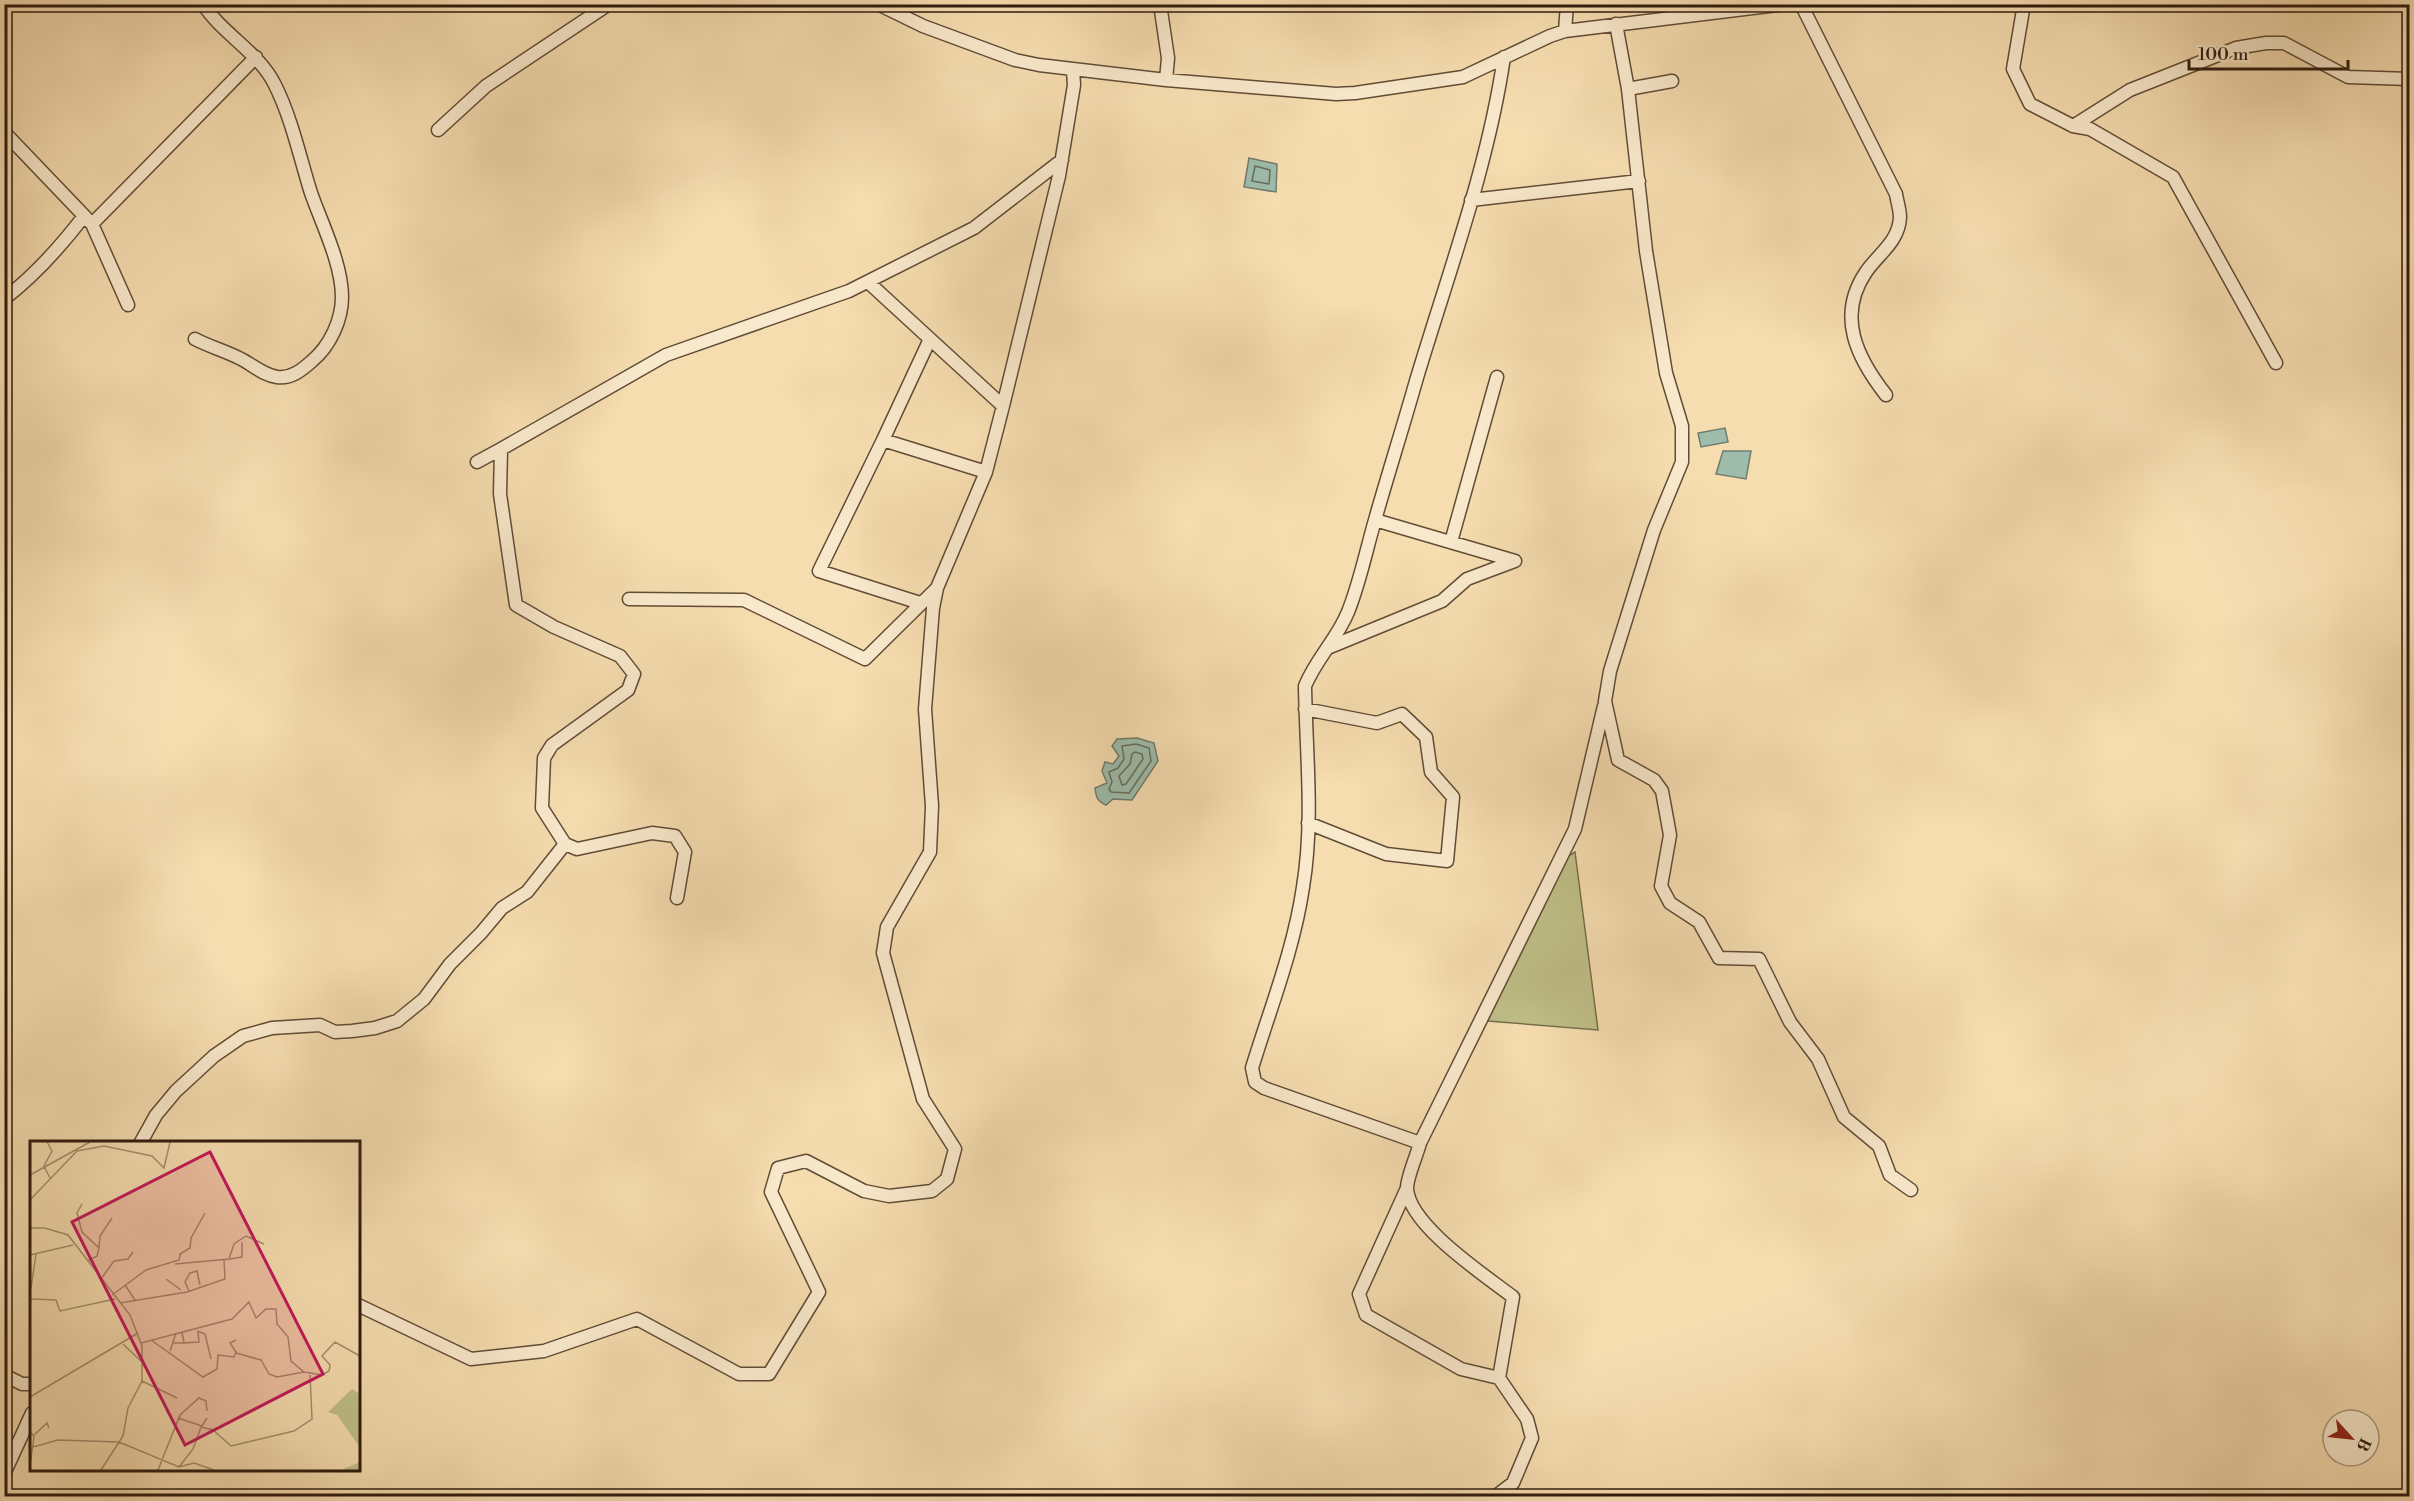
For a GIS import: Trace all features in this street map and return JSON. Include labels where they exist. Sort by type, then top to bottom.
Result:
[{"type":"street","points":[[195,339],[243,360],[261,372],[279,378],[287,377],[306,367],[324,348],[333,334],[341,308],[340,277],[280,97],[266,69],[256,57],[230,36],[203,4]]},
{"type":"street","points":[[438,130],[486,86],[609,4]]},
{"type":"street","points":[[878,4],[922,26],[1015,60],[1072,70],[1311,93],[1355,93],[1453,79],[1475,72],[1565,31],[1786,4]]},
{"type":"street","points":[[1160,4],[1168,58],[1166,80]]},
{"type":"street","points":[[1565,31],[1567,4]]},
{"type":"street","points":[[1801,4],[1896,194],[1900,218],[1894,239],[1865,272],[1856,294],[1850,322],[1856,346],[1886,395]]},
{"type":"street","points":[[2024,4],[2013,69],[2030,104],[2073,126],[2090,129],[2173,177],[2276,363]]},
{"type":"street","points":[[1496,1497],[1513,1482],[1532,1438],[1527,1419],[1498,1378],[1461,1369],[1366,1315],[1359,1294],[1407,1188],[1420,1143],[1575,829],[1610,671],[1654,530],[1682,462],[1682,426],[1666,373],[1646,251],[1628,88],[1616,24]]},
{"type":"street","points":[[2073,126],[2130,90],[2236,48],[2266,43],[2284,43],[2348,77],[2409,79]]},
{"type":"street","points":[[4,299],[20,287],[71,233],[88,220],[256,57]]},
{"type":"street","points":[[1420,1143],[1264,1088],[1255,1082],[1252,1068],[1301,903],[1307,859],[1308,824],[1305,686],[1312,670],[1347,614],[1359,583],[1375,520],[1471,200],[1504,57]]},
{"type":"street","points":[[360,1306],[471,1359],[544,1351],[637,1319],[738,1374],[769,1374],[819,1292],[771,1192],[778,1168],[806,1161],[864,1191],[889,1196],[932,1191],[947,1179],[955,1149],[923,1099],[883,953],[887,927],[930,852],[932,806],[925,709],[933,608],[937,588],[986,471],[1003,406],[1062,160],[1074,85],[1072,70]]},
{"type":"street","points":[[1628,88],[1672,81]]},
{"type":"street","points":[[4,132],[88,220],[128,305]]},
{"type":"street","points":[[477,462],[666,355],[838,295],[974,228],[1062,160]]},
{"type":"street","points":[[1471,200],[1639,181]]},
{"type":"street","points":[[868,282],[1003,406]]},
{"type":"street","points":[[921,603],[819,571],[930,339]]},
{"type":"street","points":[[1450,542],[1497,377]]},
{"type":"street","points":[[883,440],[986,471]]},
{"type":"street","points":[[501,448],[500,494],[516,606],[554,627],[620,656],[634,674],[628,690],[552,745],[544,758],[542,808],[565,844],[577,849],[652,833],[675,836],[685,852],[677,898]]},
{"type":"street","points":[[1327,648],[1442,602],[1467,579],[1515,561],[1375,520]]},
{"type":"street","points":[[629,599],[744,600],[865,659],[937,588]]},
{"type":"street","points":[[1605,701],[1617,760],[1654,780],[1662,791],[1670,835],[1660,886],[1670,903],[1699,922],[1719,958],[1759,959],[1790,1022],[1818,1059],[1844,1117],[1879,1146],[1890,1175],[1911,1190]]},
{"type":"street","points":[[1305,709],[1377,723],[1402,714],[1426,737],[1431,772],[1453,797],[1447,861],[1386,854],[1308,824]]},
{"type":"street","points":[[142,1141],[156,1115],[176,1091],[214,1056],[243,1036],[272,1028],[320,1025],[335,1032],[352,1031],[375,1028],[397,1021],[424,999],[450,964],[502,908],[527,892],[565,844]]},
{"type":"street","points":[[1407,1188],[1413,1208],[1439,1240],[1513,1297],[1498,1378]]},
{"type":"street","points":[[4,1375],[22,1384],[30,1384]]},
{"type":"street","points":[[4,1474],[30,1417]]},
{"type":"green space","points":[[1575,852],[1598,1030],[1488,1021],[1496,993],[1565,858]]},
{"type":"water","points":[[1249,158],[1277,164],[1276,192],[1244,187]]},
{"type":"water","points":[[1725,428],[1728,442],[1701,447],[1698,433]]},
{"type":"water","points":[[1723,451],[1751,451],[1746,479],[1716,474]]},
{"type":"water","points":[[1137,738],[1154,743],[1158,761],[1132,800],[1113,799],[1106,805],[1098,798],[1095,788],[1107,783],[1102,771],[1105,762],[1113,764],[1119,756],[1112,746],[1117,739]]}]
